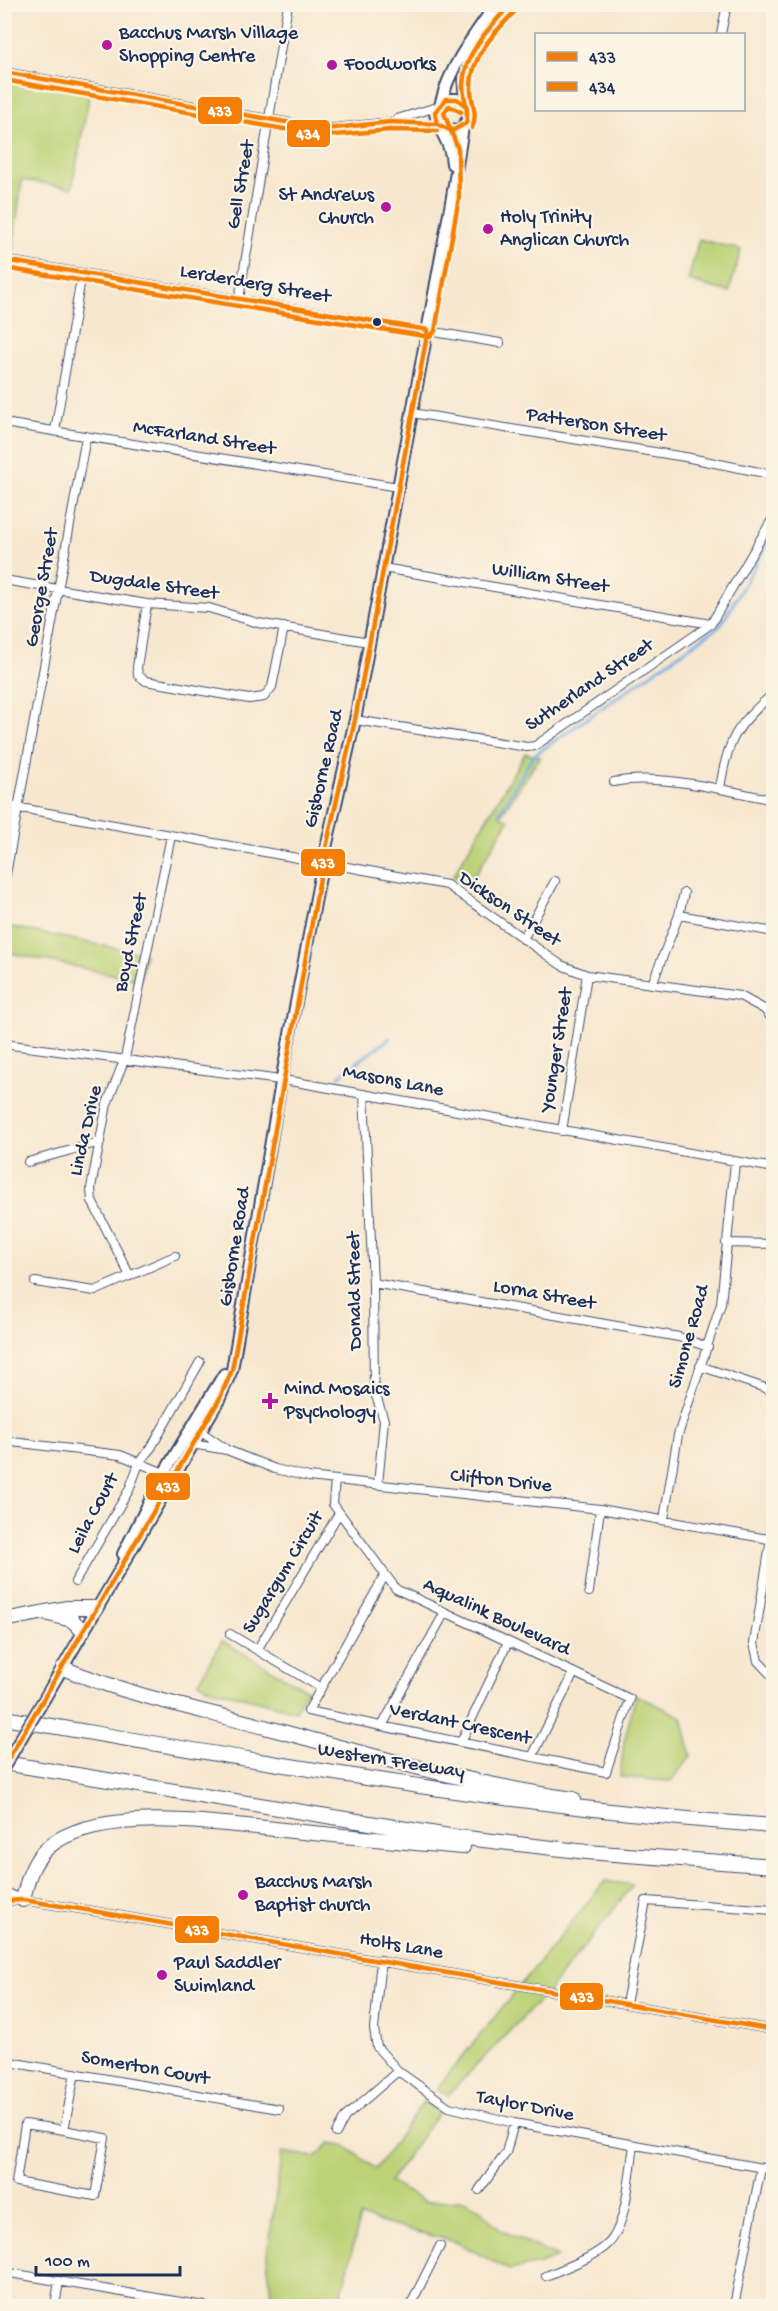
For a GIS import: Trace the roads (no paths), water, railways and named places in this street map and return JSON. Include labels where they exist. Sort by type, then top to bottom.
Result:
[{"type":"highway","points":[[4,1620],[82,1606],[96,1608]]},
{"type":"highway","points":[[32,1614],[65,1617],[83,1631]]},
{"type":"highway","points":[[63,1668],[114,1687],[393,1762],[506,1788],[676,1819]]},
{"type":"highway","name":"Western Freeway","points":[[4,1718],[407,1785],[676,1819],[774,1826]]},
{"type":"highway","points":[[4,1765],[348,1822],[588,1852],[774,1866]]},
{"type":"highway","points":[[23,1900],[28,1877],[37,1858],[57,1840],[86,1830],[132,1821],[227,1825],[516,1851],[588,1852]]},
{"type":"main road","points":[[496,4],[487,9],[445,85],[435,112],[439,126],[452,131],[463,127],[468,118],[463,81],[468,64],[481,40],[511,4]]},
{"type":"main road","points":[[439,104],[452,98],[466,106]]},
{"type":"main road","name":"Gisborne Road","points":[[439,126],[451,151],[452,197]]},
{"type":"main road","name":"Gisborne Road","points":[[4,1765],[63,1668],[114,1576],[131,1534],[196,1429],[237,1348],[282,1080],[323,861],[355,720],[428,330],[463,127]]},
{"type":"street","name":"Gell Street","points":[[239,299],[288,4]]},
{"type":"street","points":[[721,33],[727,4]]},
{"type":"street","points":[[4,72],[269,121],[326,129],[390,122],[439,126]]},
{"type":"street","points":[[390,122],[439,104]]},
{"type":"street","name":"Lerderderg Street","points":[[4,260],[500,343]]},
{"type":"street","points":[[55,431],[82,273]]},
{"type":"street","name":"Patterson Street","points":[[412,413],[685,457],[774,474]]},
{"type":"street","name":"McFarland Street","points":[[4,423],[398,487]]},
{"type":"street","name":"George Street","points":[[4,885],[61,589],[86,437]]},
{"type":"street","name":"Sutherland Street","points":[[355,720],[527,747],[535,746],[711,624],[774,516]]},
{"type":"street","name":"William Street","points":[[383,568],[711,624]]},
{"type":"street","name":"Dugdale Street","points":[[4,580],[147,604],[209,608],[284,627],[369,642]]},
{"type":"street","points":[[147,604],[136,667],[138,675],[146,681],[249,699],[264,697],[272,687],[284,627]]},
{"type":"street","points":[[720,789],[729,742],[750,712],[774,693]]},
{"type":"street","points":[[614,782],[633,778],[720,789],[774,800]]},
{"type":"street","name":"Dickson Street","points":[[4,804],[447,885],[561,965],[587,975],[740,996],[764,1009],[774,1021]]},
{"type":"street","name":"Boyd Street","points":[[125,1058],[171,836]]},
{"type":"street","points":[[524,939],[555,881]]},
{"type":"street","points":[[652,984],[679,915],[684,893]]},
{"type":"street","points":[[679,915],[774,932]]},
{"type":"street","name":"Younger Street","points":[[562,1131],[587,975]]},
{"type":"street","name":"Masons Lane","points":[[4,1044],[282,1080],[774,1168]]},
{"type":"street","name":"Linda Drive","points":[[125,1058],[107,1104],[91,1188],[92,1201],[130,1276]]},
{"type":"street","name":"Donald Street","points":[[364,1094],[373,1283],[374,1390],[384,1420],[378,1485]]},
{"type":"street","points":[[28,1162],[100,1142]]},
{"type":"street","name":"Simone Road","points":[[664,1519],[678,1435],[721,1304],[735,1162]]},
{"type":"street","points":[[726,1242],[774,1244]]},
{"type":"street","points":[[35,1282],[95,1291],[176,1256]]},
{"type":"street","name":"Lorna Street","points":[[373,1283],[679,1337],[708,1347]]},
{"type":"street","name":"Leila Court","points":[[75,1582],[129,1490],[140,1461],[151,1448],[200,1362]]},
{"type":"street","points":[[700,1366],[768,1389]]},
{"type":"street","points":[[196,1429],[227,1450]]},
{"type":"street","name":"Leila Court","points":[[4,1441],[120,1455],[140,1461],[168,1476]]},
{"type":"street","points":[[188,1442],[227,1450]]},
{"type":"street","name":"Clifton Drive","points":[[227,1450],[274,1468],[335,1480],[600,1509],[772,1540]]},
{"type":"street","name":"Aqualink Boulevard","points":[[335,1480],[333,1504],[396,1589],[630,1699],[606,1772]]},
{"type":"street","points":[[589,1592],[600,1509]]},
{"type":"street","name":"Sugargum Circuit","points":[[257,1650],[339,1513]]},
{"type":"street","points":[[772,1540],[754,1643],[758,1661],[774,1678]]},
{"type":"street","points":[[321,1688],[386,1575]]},
{"type":"street","points":[[382,1726],[445,1612]]},
{"type":"street","name":"Sugargum Circuit","points":[[230,1634],[321,1688]]},
{"type":"street","points":[[461,1742],[508,1642]]},
{"type":"street","points":[[532,1756],[574,1673]]},
{"type":"street","name":"Verdant Crescent","points":[[321,1688],[308,1711],[606,1772]]},
{"type":"street","name":"Holts Lane","points":[[4,1891],[23,1900]]},
{"type":"street","name":"Holts Lane","points":[[4,1901],[23,1900],[381,1960],[774,2030]]},
{"type":"street","points":[[626,2004],[646,1901],[774,1910]]},
{"type":"street","name":"Taylor Drive","points":[[381,1960],[374,2029],[377,2046],[398,2071],[448,2107],[514,2123],[774,2170]]},
{"type":"street","name":"Somerton Court","points":[[4,2061],[279,2109]]},
{"type":"street","points":[[336,2133],[345,2117],[398,2071]]},
{"type":"street","points":[[64,2130],[75,2073]]},
{"type":"street","points":[[479,2190],[506,2153],[514,2123]]},
{"type":"street","points":[[26,2124],[64,2130],[105,2138],[95,2196],[16,2182],[26,2124]]},
{"type":"street","points":[[546,2276],[609,2244],[616,2234],[621,2219],[634,2145]]},
{"type":"street","points":[[734,2307],[761,2168]]},
{"type":"street","points":[[410,2307],[440,2246]]},
{"type":"street","points":[[4,2272],[204,2307]]},
{"type":"street","points":[[55,2307],[59,2281]]},
{"type":"waterway","points":[[499,813],[533,756],[721,625],[774,532]]},
{"type":"waterway","points":[[339,1076],[390,1038]]},
{"type":"place","name":"Bacchus Marsh Village Shopping Centre","points":[[107,45]]},
{"type":"place","name":"Foodworks","points":[[332,65]]},
{"type":"place","name":"St Andrews Church","points":[[386,207]]},
{"type":"place","name":"Holy Trinity Anglican Church","points":[[488,229]]},
{"type":"place","name":"Mind Mosaics Psychology","points":[[270,1401]]},
{"type":"place","name":"Bacchus Marsh Baptist church","points":[[243,1895]]},
{"type":"place","name":"Paul Saddler Swimland","points":[[162,1975]]}]
